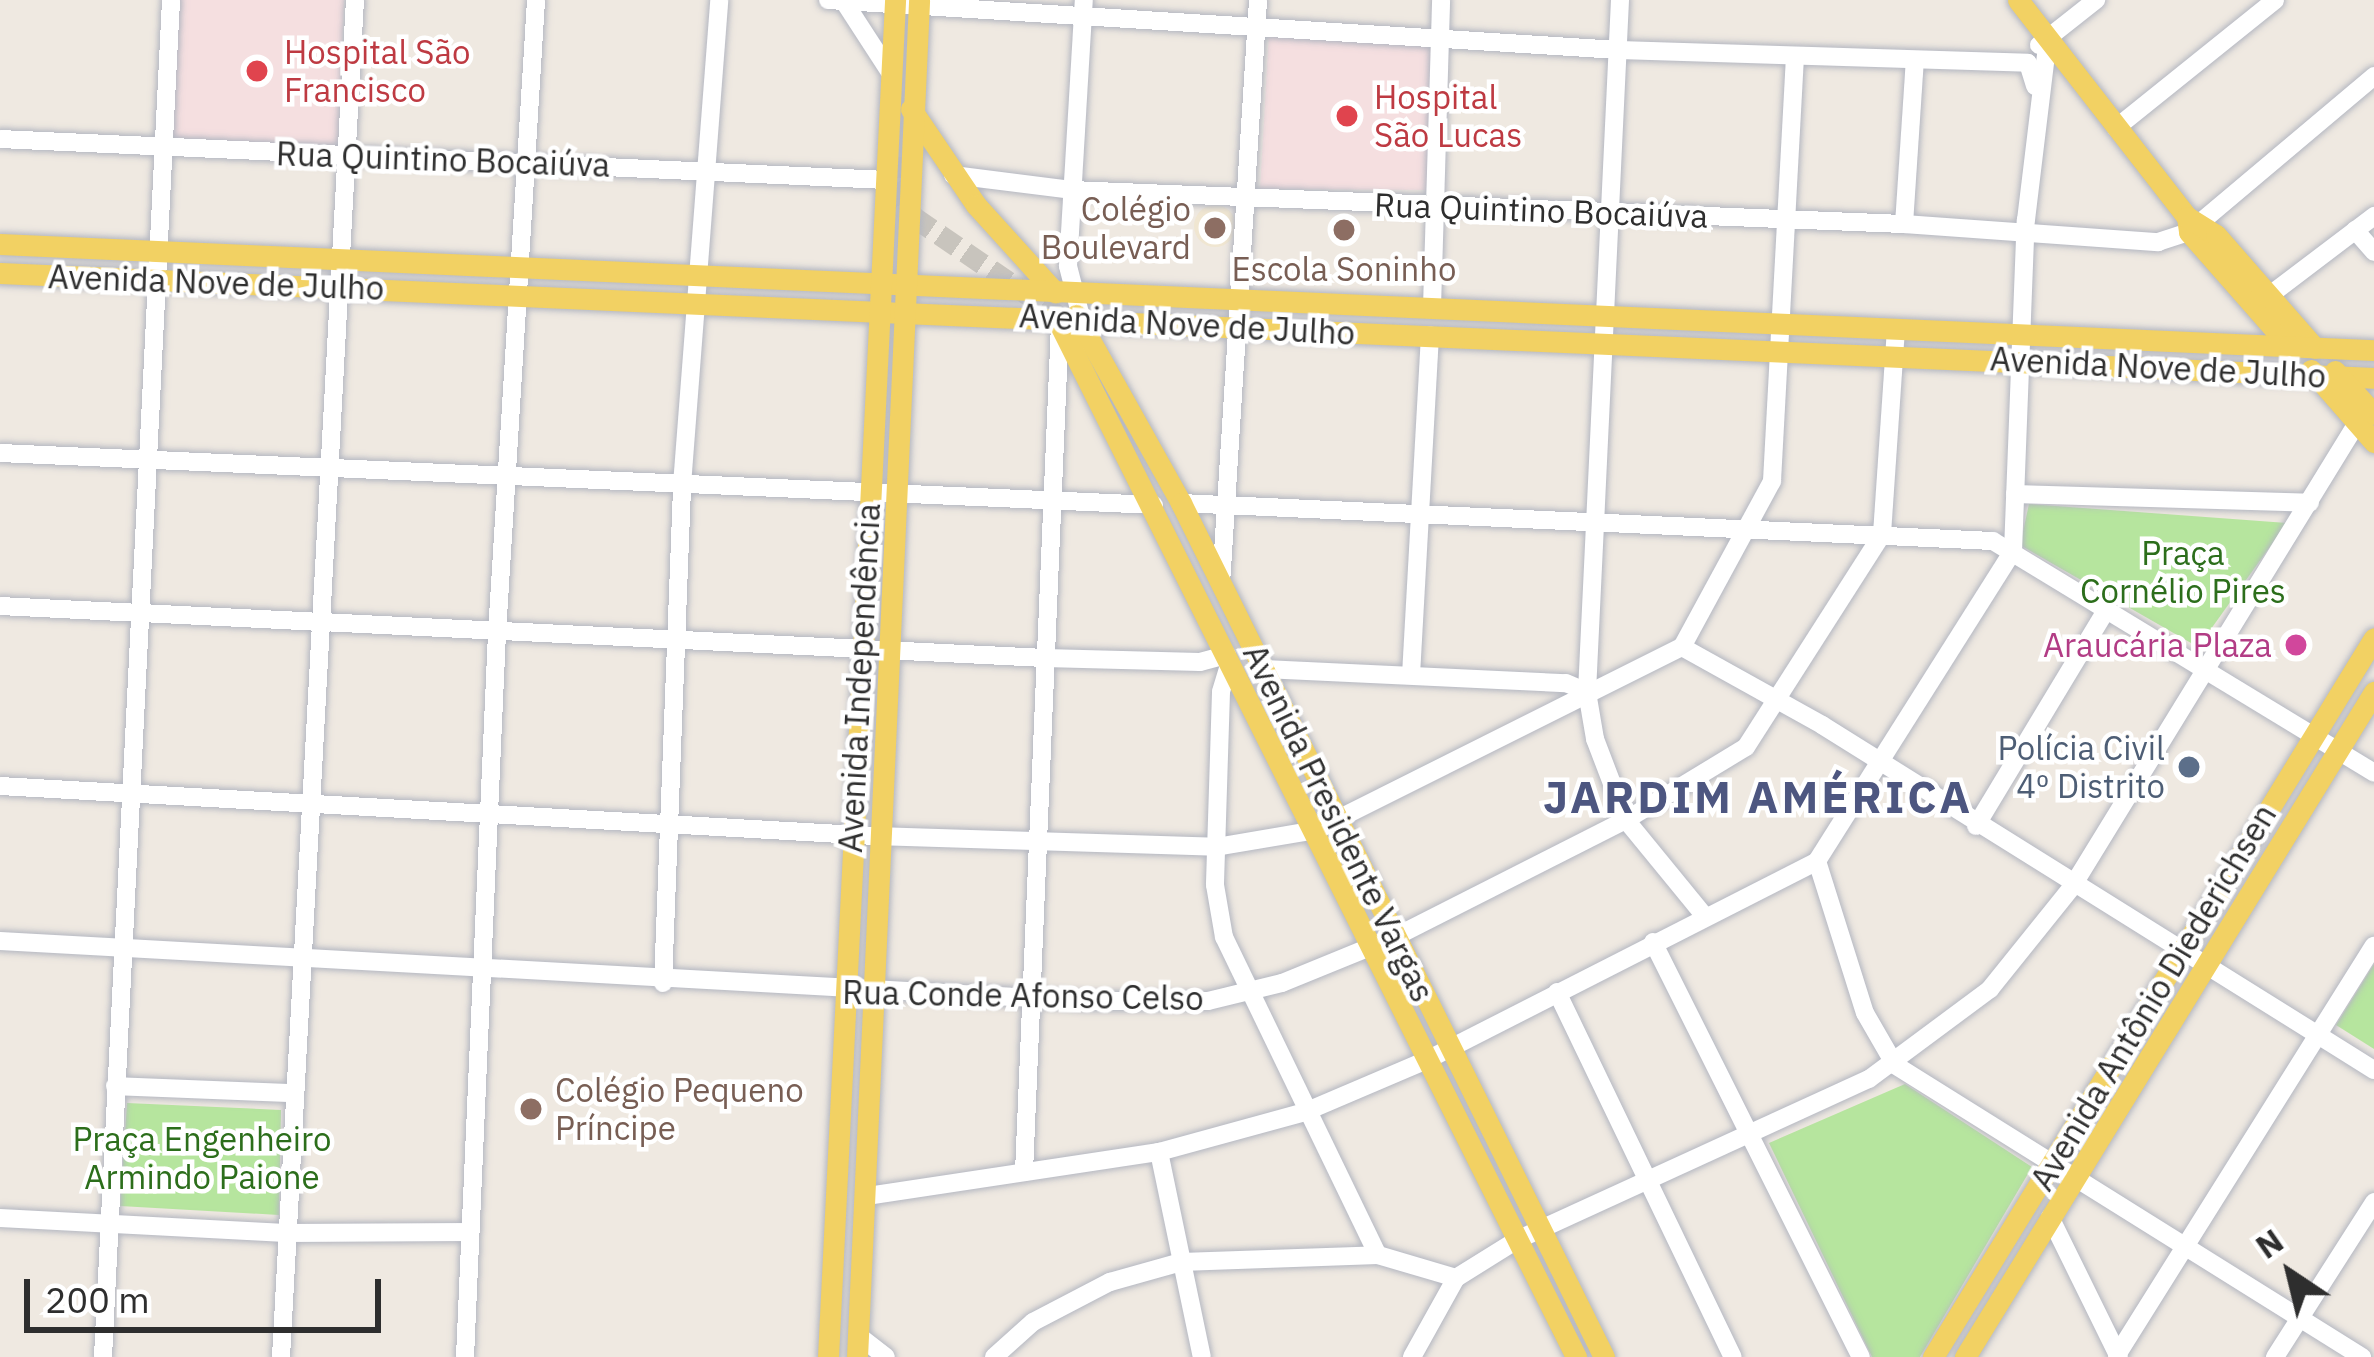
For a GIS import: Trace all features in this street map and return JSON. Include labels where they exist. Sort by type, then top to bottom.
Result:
[{"type":"main road","points":[[2018,0],[2287,342],[2313,373],[2365,419]]},
{"type":"main road","points":[[893,156],[903,17],[895,1]]},
{"type":"main road","name":"Avenida Independência","points":[[828,1357],[875,310],[895,1]]},
{"type":"main road","name":"Avenida Independência","points":[[858,1347],[874,992],[875,836],[899,312],[919,2]]},
{"type":"main road","points":[[911,110],[953,176],[1062,290],[1066,321]]},
{"type":"main road","points":[[2192,223],[2270,295],[2338,375],[2374,442]]},
{"type":"main road","name":"Avenida Nove de Julho","points":[[0,244],[2287,342],[2374,350]]},
{"type":"main road","name":"Avenida Nove de Julho","points":[[0,273],[2374,378]]},
{"type":"main road","name":"Avenida Presidente Vargas","points":[[1066,321],[1180,503],[1604,1357]]},
{"type":"main road","name":"Avenida Presidente Vargas","points":[[1066,321],[1576,1357]]},
{"type":"main road","points":[[1102,379],[1218,609],[1229,659]]},
{"type":"main road","name":"Avenida Antônio Diederichsen","points":[[1934,1357],[2374,638]]},
{"type":"main road","name":"Avenida Antônio Diederichsen","points":[[1965,1357],[2374,692]]},
{"type":"street","points":[[103,1357],[153,252],[171,0]]},
{"type":"street","points":[[281,1357],[317,624],[355,0]]},
{"type":"street","points":[[465,1357],[497,632],[536,0]]},
{"type":"street","points":[[663,983],[665,821],[682,485],[719,0]]},
{"type":"street","points":[[828,0],[1084,8],[1619,50],[2004,66],[2028,63],[2036,90]]},
{"type":"street","points":[[843,0],[891,74]]},
{"type":"street","points":[[1221,584],[1258,0]]},
{"type":"street","points":[[1432,307],[1441,0]]},
{"type":"street","points":[[1620,0],[1587,692],[1626,820],[1703,914]]},
{"type":"street","points":[[2004,66],[2048,39],[2096,0]]},
{"type":"street","points":[[2116,128],[2275,0]]},
{"type":"street","points":[[1062,290],[1084,8]]},
{"type":"street","points":[[867,1196],[1159,1152],[1305,1112],[1429,1059],[1703,914],[1817,861],[2013,551],[2026,230],[2036,90],[2048,39]]},
{"type":"street","points":[[1264,669],[1411,675],[1587,692],[1682,647],[1755,525],[1772,481],[1795,57]]},
{"type":"street","points":[[1904,224],[1915,60]]},
{"type":"street","points":[[2192,223],[2374,76]]},
{"type":"street","name":"Rua Quintino Bocaiúva","points":[[0,139],[885,180]]},
{"type":"street","name":"Rua Quintino Bocaiúva","points":[[953,176],[1071,190],[1904,224],[2158,242],[2192,223]]},
{"type":"street","points":[[2270,295],[2374,216]]},
{"type":"street","points":[[2355,230],[2374,252]]},
{"type":"street","points":[[1024,1172],[1050,497],[1066,321]]},
{"type":"street","name":"Rua Conde Afonso Celso","points":[[0,941],[121,944],[845,992],[1208,1001],[1245,994],[1395,937],[1626,820],[1746,747],[1780,702],[1882,534],[1896,328]]},
{"type":"street","points":[[1411,675],[1430,336]]},
{"type":"street","points":[[1412,1357],[1456,1278],[1517,1240],[1753,1138],[1895,1064],[1990,989],[2072,887],[2365,419]]},
{"type":"street","points":[[0,453],[682,485],[891,488],[1154,505]]},
{"type":"street","points":[[2015,494],[2310,503]]},
{"type":"street","points":[[1180,503],[1755,525],[1993,541],[2202,674],[2374,773]]},
{"type":"street","points":[[0,606],[1044,658],[1229,659],[1221,692],[1216,847],[1224,937],[1245,994],[1378,1255]]},
{"type":"street","points":[[1976,826],[2104,614]]},
{"type":"street","points":[[1682,647],[1780,702],[2374,1070]]},
{"type":"street","points":[[0,786],[491,809],[875,836],[1216,847],[1316,830],[1338,821],[1566,693]]},
{"type":"street","points":[[1817,861],[1865,1013],[1895,1064],[2362,1357]]},
{"type":"street","points":[[1653,942],[1861,1357]]},
{"type":"street","points":[[2118,1356],[2374,946]]},
{"type":"street","points":[[1557,992],[1733,1357]]},
{"type":"street","points":[[116,1086],[292,1093]]},
{"type":"street","points":[[1159,1152],[1202,1357]]},
{"type":"street","points":[[2275,1357],[2374,1202]]},
{"type":"street","points":[[2050,1217],[2118,1356]]},
{"type":"street","points":[[0,1218],[286,1233],[470,1232]]},
{"type":"street","points":[[994,1357],[1033,1322],[1110,1282],[1181,1262],[1378,1255],[1456,1278]]},
{"type":"street","points":[[1978,1336],[1988,1357]]},
{"type":"street","points":[[858,1347],[886,1357]]},
{"type":"shaded area","name":"Hospital São Francisco","points":[[175,0],[344,0],[338,147],[169,141]]},
{"type":"shaded area","name":"Hospital São Lucas","points":[[1269,33],[1432,40],[1427,190],[1260,189]]},
{"type":"shaded area","name":"Colégio Boulevard","points":[[1215,205],[1230,211],[1236,226],[1230,241],[1215,247],[1200,241],[1194,226],[1200,211]]},
{"type":"green space","name":"Praça Cornélio Pires","points":[[2029,504],[2287,523],[2198,647],[2020,545]]},
{"type":"green space","points":[[2374,964],[2374,1049],[2336,1025]]},
{"type":"green space","points":[[1905,1084],[2032,1167],[1920,1357],[1872,1357],[1769,1143]]},
{"type":"green space","name":"Praça Engenheiro Armindo Paione","points":[[127,1103],[281,1110],[279,1215],[120,1206]]},
{"type":"tunnel","points":[[893,157],[895,183],[914,217],[1071,324]]},
{"type":"place","name":"Hospital São Francisco","points":[[257,71]]},
{"type":"place","name":"Hospital São Lucas","points":[[1347,116]]},
{"type":"place","name":"Colégio Boulevard","points":[[1215,228]]},
{"type":"place","name":"Escola Soninho","points":[[1344,230]]},
{"type":"place","name":"Araucária Plaza","points":[[2296,645]]},
{"type":"place","name":"Polícia Civil 4º Distrito","points":[[2189,767]]},
{"type":"place","name":"Colégio Pequeno Príncipe","points":[[531,1109]]},
{"type":"district","name":"JARDIM AMÉRICA","points":[[1758,797]]}]
